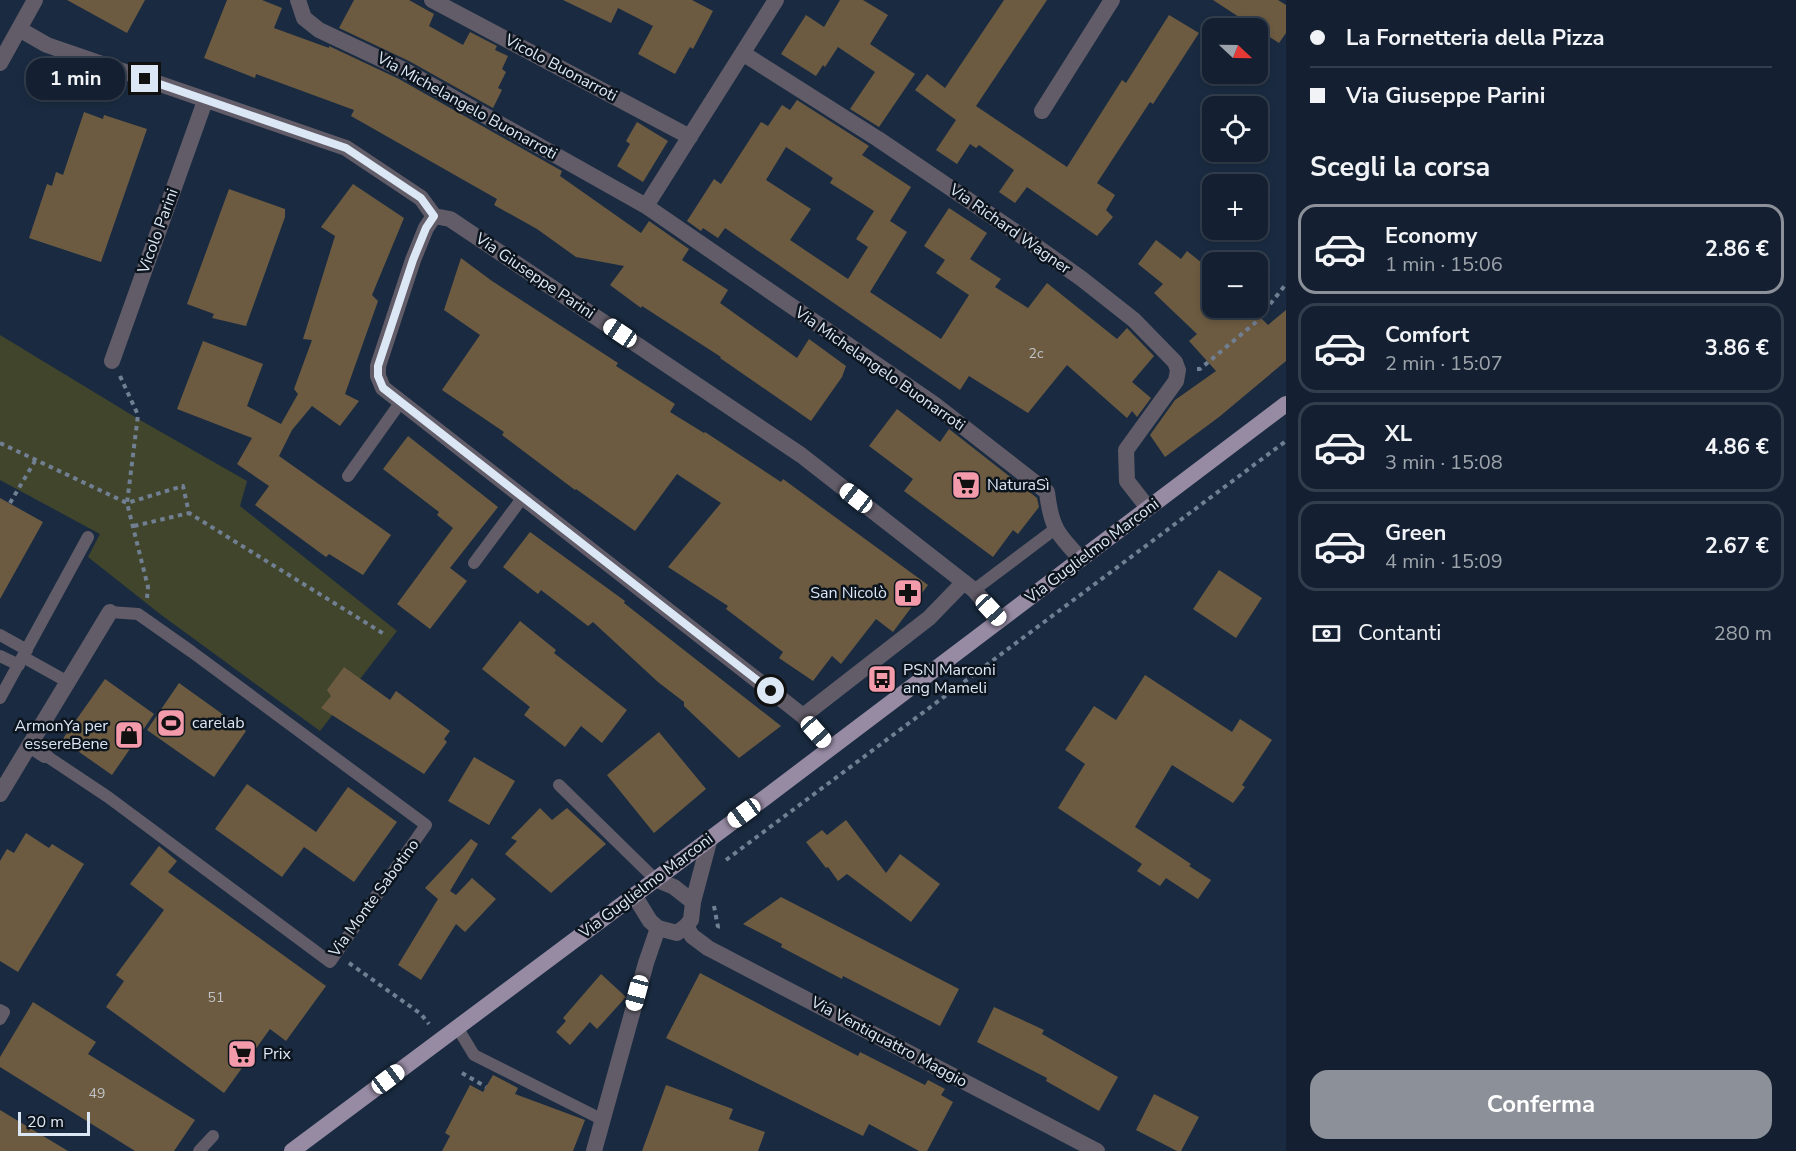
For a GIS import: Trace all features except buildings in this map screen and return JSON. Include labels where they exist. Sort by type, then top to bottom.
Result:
[{"type":"main road","name":"Via Guglielmo Marconi","points":[[302,1148],[457,1027],[1286,404]]},
{"type":"street","points":[[0,63],[35,0]]},
{"type":"street","name":"Via Michelangelo Buonarroti","points":[[298,0],[304,18],[320,30],[404,70],[646,206],[934,404],[1047,492],[1055,529],[1081,559]]},
{"type":"street","name":"Vicolo Buonarroti","points":[[432,0],[690,136]]},
{"type":"street","points":[[646,206],[776,0]]},
{"type":"street","points":[[1041,111],[1112,0]]},
{"type":"street","name":"Via Giuseppe Parini","points":[[19,29],[47,45],[346,148],[421,198],[434,216],[450,219],[801,455],[969,586],[1000,620]]},
{"type":"street","name":"Via Richard Wagner","points":[[744,54],[878,139],[1082,279],[1134,320],[1175,362],[1178,370]]},
{"type":"street","name":"Vicolo Parini","points":[[112,361],[205,101]]},
{"type":"street","points":[[434,216],[426,228],[413,260],[378,366],[378,376],[383,388],[802,717],[830,747]]},
{"type":"street","points":[[1148,508],[1127,481],[1126,450],[1176,381],[1178,370]]},
{"type":"street","points":[[802,717],[969,586]]},
{"type":"street","points":[[0,794],[110,612]]},
{"type":"street","points":[[30,745],[45,755]]},
{"type":"street","points":[[634,895],[650,921],[658,928],[677,933],[691,920],[693,902],[710,838]]},
{"type":"street","points":[[655,879],[674,887],[693,902]]},
{"type":"street","name":"Via Ventiquattro Maggio","points":[[686,926],[692,936],[708,948],[1097,1151]]},
{"type":"street","points":[[594,1151],[646,963],[658,928]]},
{"type":"lane","points":[[348,477],[400,403]]},
{"type":"lane","points":[[474,563],[523,497]]},
{"type":"lane","points":[[969,586],[1055,529]]},
{"type":"lane","points":[[0,698],[88,537]]},
{"type":"lane","points":[[110,612],[138,614]]},
{"type":"lane","name":"Via Monte Sabotino","points":[[45,755],[108,797],[330,962],[426,825],[138,614]]},
{"type":"lane","points":[[0,635],[23,658],[68,682]]},
{"type":"lane","points":[[0,656],[23,658]]},
{"type":"lane","points":[[559,785],[655,879]]},
{"type":"lane","points":[[0,1010],[4,1012],[0,1019]]},
{"type":"lane","points":[[457,1027],[474,1055],[603,1120]]},
{"type":"lane","points":[[199,1151],[213,1136]]},
{"type":"path","points":[[1178,370],[1200,369],[1256,322],[1286,284]]},
{"type":"path","points":[[112,361],[138,415],[127,503],[148,587],[146,602],[138,614]]},
{"type":"path","points":[[722,865],[1286,441]]},
{"type":"path","points":[[0,443],[127,503],[183,486],[189,513]]},
{"type":"path","points":[[10,503],[34,461]]},
{"type":"path","points":[[134,526],[189,513],[384,634]]},
{"type":"path","points":[[708,948],[718,927],[714,901]]},
{"type":"path","points":[[349,963],[421,1014],[442,1039]]},
{"type":"path","points":[[462,1073],[486,1087]]},
{"type":"green space","points":[[0,335],[140,420],[247,481],[240,506],[397,631],[320,731],[160,614],[88,557],[100,534],[0,480]]},
{"type":"place","name":"NaturaSì","points":[[966,485]]},
{"type":"place","name":"San Nicolò","points":[[908,593]]},
{"type":"place","name":"PSN Marconi ang Mameli","points":[[882,679]]},
{"type":"place","name":"carelab","points":[[171,723]]},
{"type":"place","name":"ArmonYa per essereBene","points":[[129,735]]},
{"type":"place","name":"Prix","points":[[242,1054]]},
{"type":"route","points":[[145,79],[346,148],[421,198],[434,216],[426,228],[413,260],[378,366],[378,376],[383,388],[771,691]]}]
